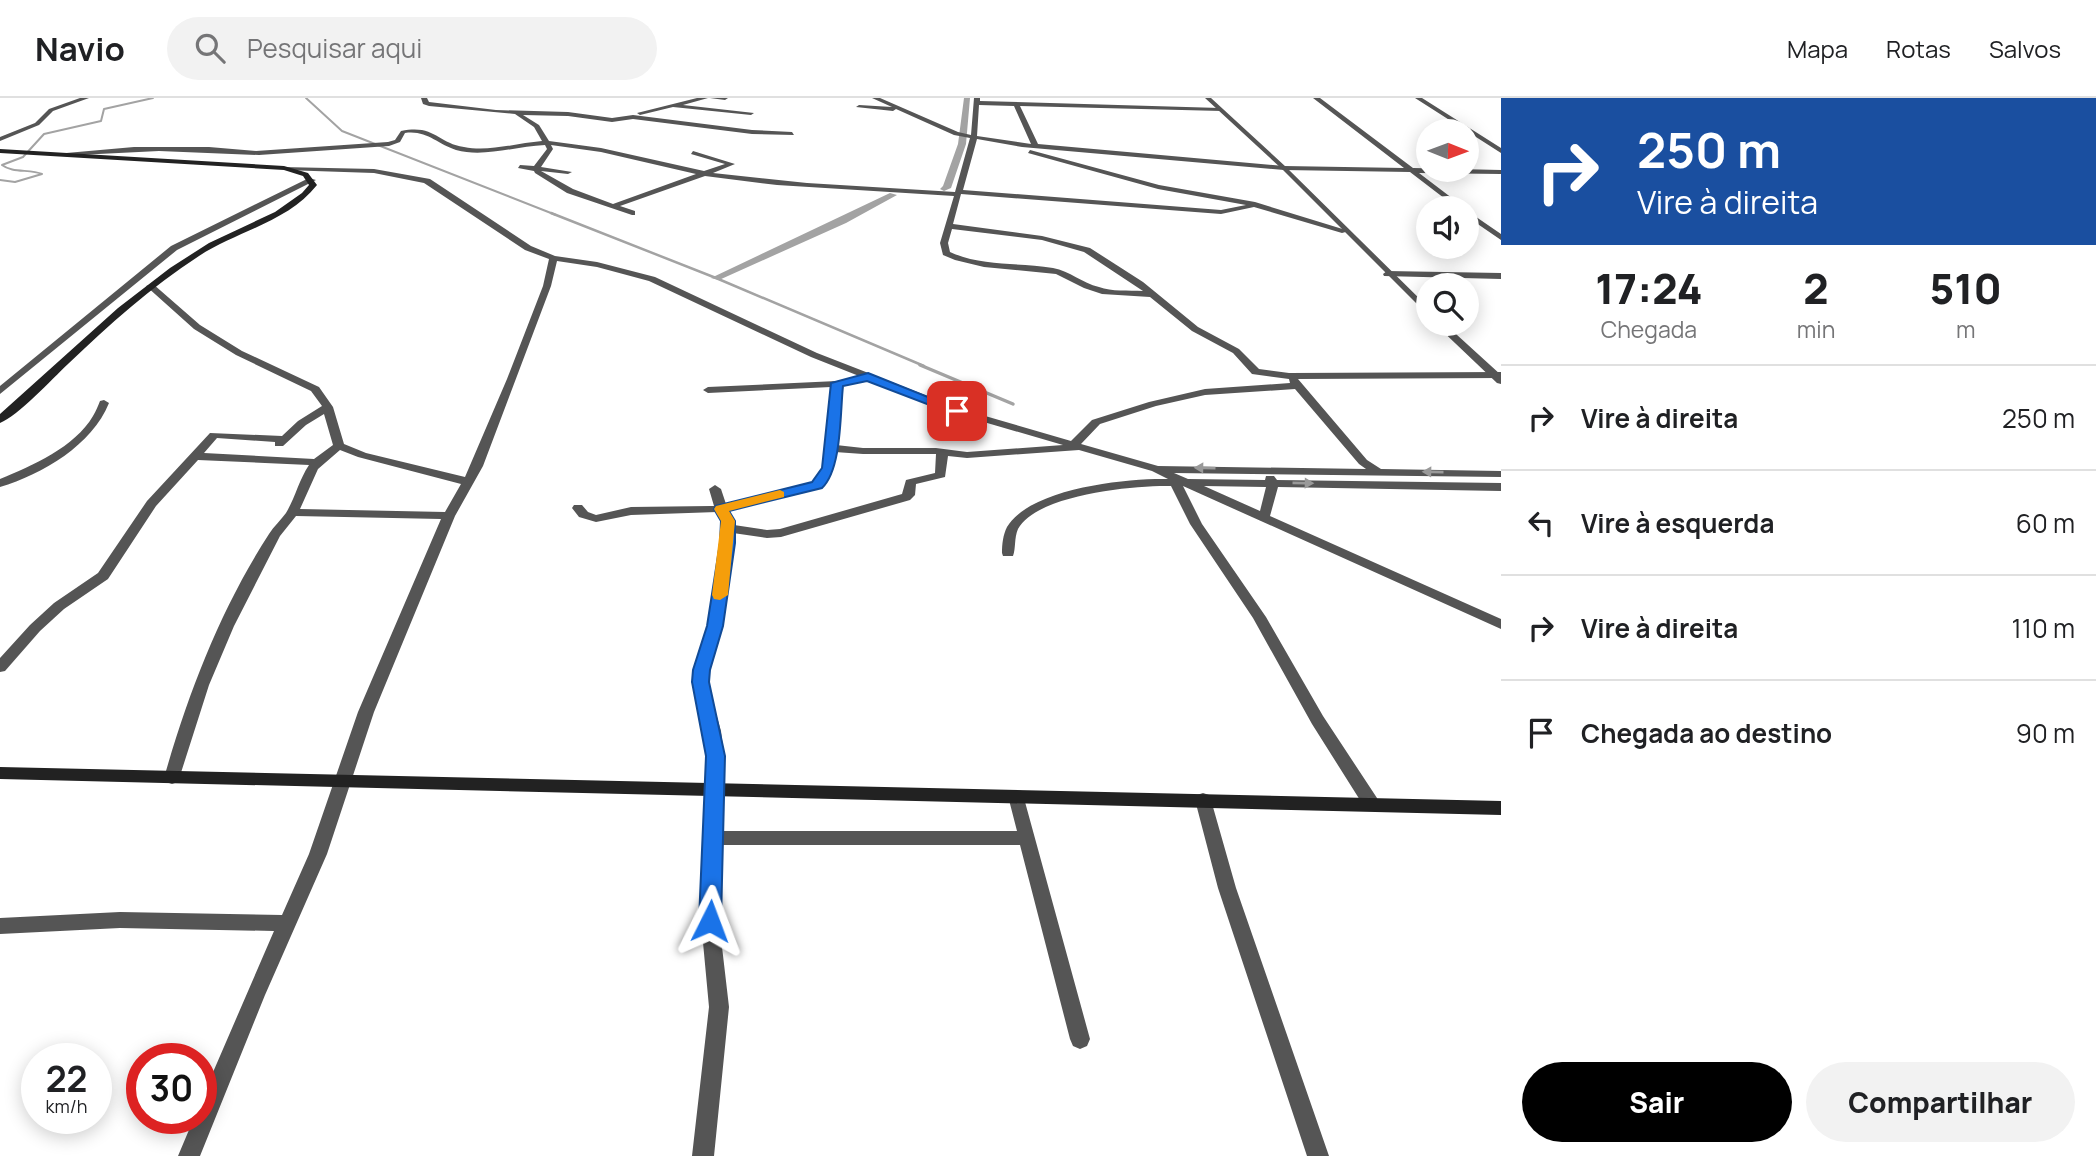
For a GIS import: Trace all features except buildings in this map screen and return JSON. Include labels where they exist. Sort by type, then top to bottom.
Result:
[{"type":"main road","points":[[0,151],[284,168],[305,173],[313,185],[298,202],[201,251],[150,286],[0,420]]},
{"type":"main road","points":[[0,773],[716,792],[1371,803],[1501,808]]},
{"type":"street","points":[[0,139],[37,124],[51,110],[86,98]]},
{"type":"street","points":[[424,98],[425,103],[429,104],[518,113],[568,114],[612,120],[633,117],[792,135]]},
{"type":"street","points":[[633,117],[705,98]]},
{"type":"street","points":[[713,98],[727,98],[728,104],[713,109]]},
{"type":"street","points":[[875,98],[956,134],[1022,145],[1284,168],[1501,172]]},
{"type":"street","points":[[1208,98],[1284,168],[1416,301]]},
{"type":"street","points":[[1316,98],[1445,196]]},
{"type":"street","points":[[1418,98],[1501,152]]},
{"type":"street","points":[[1429,98],[1501,143]]},
{"type":"street","points":[[470,108],[477,99]]},
{"type":"street","points":[[1151,294],[1097,289],[1056,271],[963,260],[946,253],[944,248],[949,226],[974,137],[978,100],[1016,104],[1220,110]]},
{"type":"street","points":[[1016,104],[1035,146]]},
{"type":"street","points":[[675,106],[751,113]]},
{"type":"street","points":[[859,107],[905,110]]},
{"type":"street","points":[[518,113],[522,119],[537,126],[550,149],[537,169]]},
{"type":"street","points":[[252,153],[389,144],[398,141],[403,132],[415,129],[430,131],[462,150],[545,143],[605,150],[629,158],[705,174],[795,184],[1221,212],[1254,205]]},
{"type":"street","points":[[0,130],[21,131]]},
{"type":"street","points":[[1022,145],[1036,154],[1142,183],[1254,205],[1345,231]]},
{"type":"street","points":[[54,154],[202,147],[314,161],[327,168]]},
{"type":"street","points":[[613,206],[732,164],[693,153]]},
{"type":"street","points":[[520,167],[568,172]]},
{"type":"street","points":[[284,168],[327,168],[403,175],[427,181],[528,248],[554,258],[597,265],[652,279],[814,355],[957,411],[1156,469],[1181,483],[1264,517],[1501,624]]},
{"type":"street","points":[[537,169],[565,189],[632,213]]},
{"type":"street","points":[[0,391],[174,248],[312,180]]},
{"type":"street","points":[[1479,222],[1501,238]]},
{"type":"street","points":[[949,226],[1042,237],[1073,244],[1100,257],[1166,303],[1195,330],[1236,351],[1256,372],[1290,376],[1499,377]]},
{"type":"street","points":[[189,1156],[286,923],[318,854],[366,712],[449,516],[469,482],[547,286],[554,258]]},
{"type":"street","points":[[1391,278],[1501,276]]},
{"type":"street","points":[[1391,278],[1501,283]]},
{"type":"street","points":[[150,286],[197,327],[239,353],[315,389],[325,397],[333,422],[333,435],[339,446],[362,455],[469,482]]},
{"type":"street","points":[[1453,336],[1499,377]]},
{"type":"street","points":[[1290,376],[1363,462],[1403,484]]},
{"type":"street","points":[[708,390],[837,383],[868,377]]},
{"type":"street","points":[[578,508],[583,515],[595,519],[631,512],[720,509],[817,485],[828,468],[837,383]]},
{"type":"street","points":[[830,448],[994,455],[1077,446],[1097,422],[1153,404],[1205,392],[1299,386]]},
{"type":"street","points":[[0,483],[25,473],[78,439],[97,420],[104,402]]},
{"type":"street","points":[[268,458],[302,423],[328,407]]},
{"type":"street","points":[[0,667],[18,645],[59,606],[103,576],[151,504],[214,435],[284,439]]},
{"type":"street","points":[[172,778],[195,702],[247,584],[273,537],[292,512],[306,475],[315,462],[339,446]]},
{"type":"street","points":[[727,528],[767,534],[780,533],[906,497],[909,495],[910,482],[941,475],[942,452]]},
{"type":"street","points":[[197,456],[315,462]]},
{"type":"street","points":[[1156,469],[1501,474]]},
{"type":"street","points":[[1263,469],[1273,483]]},
{"type":"street","points":[[1008,553],[1014,524],[1026,514],[1053,501],[1107,486],[1135,482],[1501,487]]},
{"type":"street","points":[[1181,483],[1196,524],[1259,617],[1317,720],[1371,803]]},
{"type":"street","points":[[1264,517],[1273,483]]},
{"type":"street","points":[[703,1156],[719,1007],[710,921],[716,792],[713,731],[701,682],[701,670],[715,626],[728,521],[720,509],[715,488]]},
{"type":"street","points":[[292,512],[449,516]]},
{"type":"street","points":[[1016,796],[1080,1039]]},
{"type":"street","points":[[1203,800],[1227,888],[1318,1156]]},
{"type":"street","points":[[714,838],[1027,838]]},
{"type":"street","points":[[0,926],[120,920],[286,923]]},
{"type":"waterway","points":[[0,180],[15,182],[42,174],[2,165],[23,157],[44,134],[101,121],[104,109],[153,98]]},
{"type":"waterway","points":[[306,98],[342,131],[556,215]]},
{"type":"waterway","points":[[944,189],[947,188],[962,144],[967,98]]},
{"type":"waterway","points":[[716,278],[843,221],[893,195]]},
{"type":"waterway","points":[[551,213],[716,278],[924,366]]},
{"type":"waterway","points":[[920,365],[1013,404]]},
{"type":"slow traffic","points":[[720,595],[728,521],[726,514],[720,509],[780,495]]},
{"type":"route","points":[[710,921],[716,756],[701,670],[715,626],[727,543],[728,521],[726,514],[720,509],[817,485],[821,481],[828,468],[837,383],[868,377],[957,411]]}]
